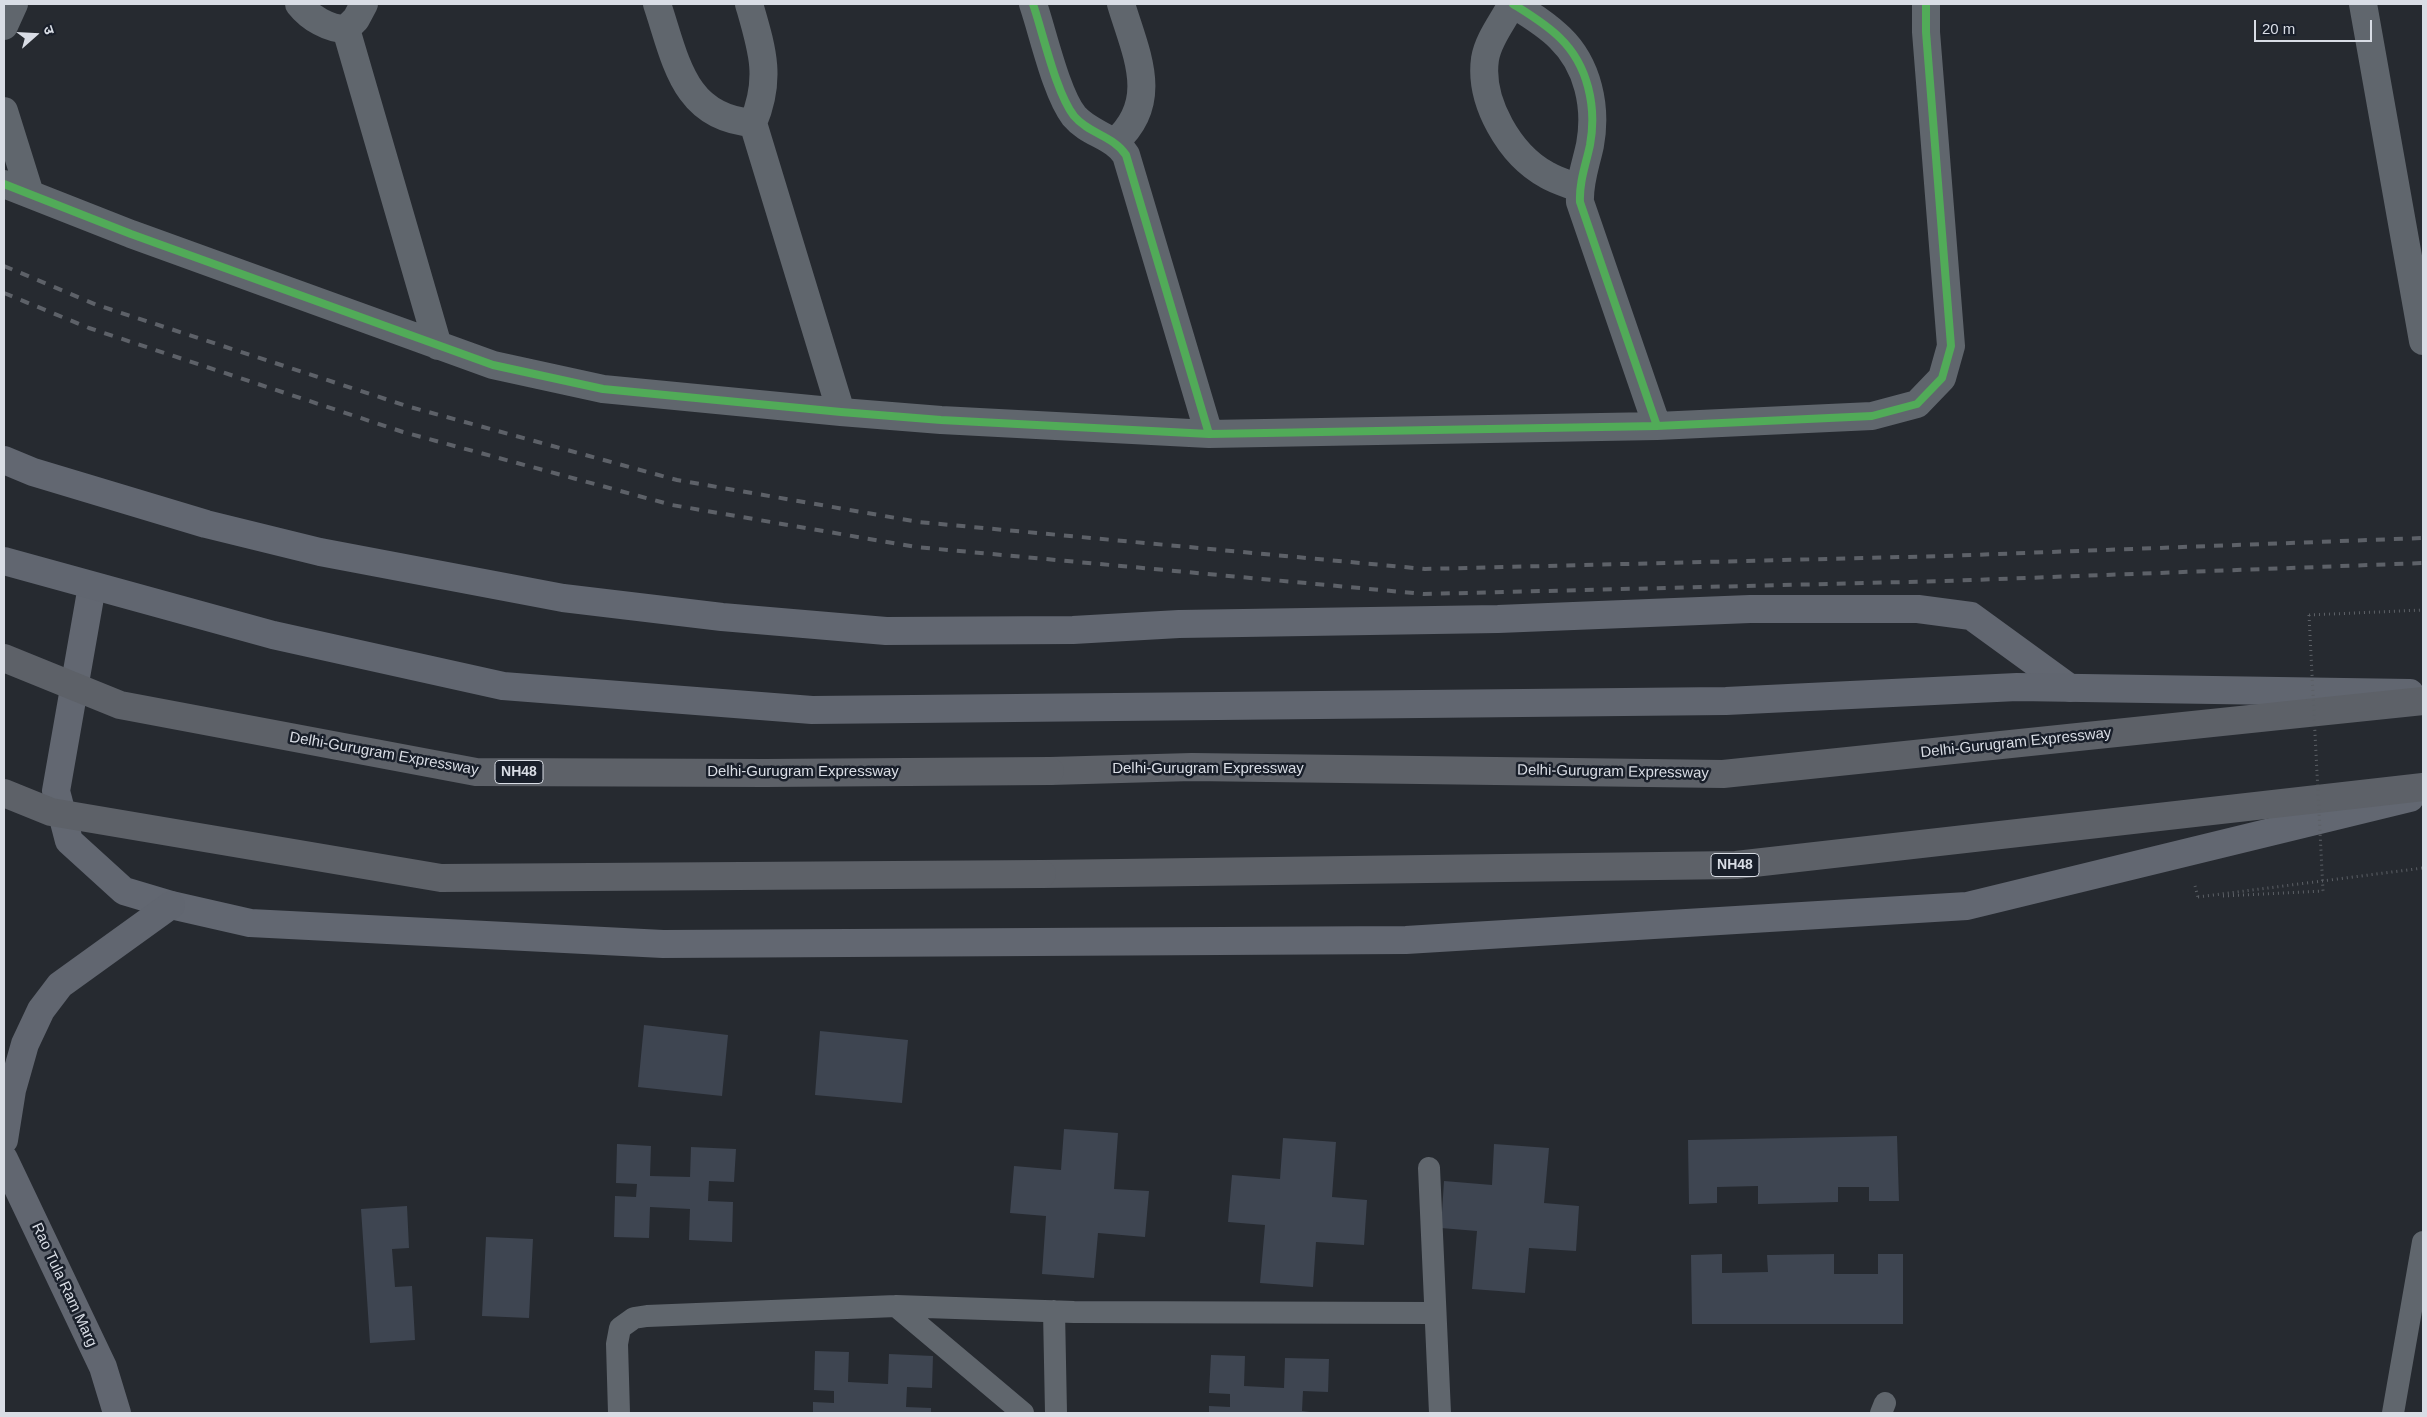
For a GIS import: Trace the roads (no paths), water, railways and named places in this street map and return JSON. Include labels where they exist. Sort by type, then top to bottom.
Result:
[{"type":"highway","name":"Delhi-Gurugram Expressway","points":[[4,658],[120,705],[476,772],[765,773],[1050,771],[1192,767],[1723,774],[2423,701]]},
{"type":"highway","name":"NH48","points":[[4,793],[50,812],[441,878],[1042,874],[1736,866],[2423,787]]},
{"type":"main road","points":[[4,460],[33,472],[196,521],[320,552],[563,598],[722,617],[886,631],[1063,630],[1179,624],[1498,619],[1750,609],[1918,608],[1971,616],[2070,688]]},
{"type":"main road","points":[[4,562],[273,635],[503,686],[812,710],[1726,701],[2017,687],[2423,693]]},
{"type":"main road","points":[[92,586],[56,791],[69,841],[124,891],[170,905],[250,923],[663,944],[1406,940],[1967,906],[2423,794]]},
{"type":"main road","points":[[4,1140],[12,1090],[25,1044],[41,1010],[60,985],[170,905]]},
{"type":"main road","name":"Rao Tula Ram Marg","points":[[4,1159],[102,1367],[117,1413]]},
{"type":"street","points":[[4,26],[14,4]]},
{"type":"street","points":[[299,4],[321,22],[335,29],[346,29],[356,19],[364,4]]},
{"type":"street","points":[[657,4],[690,91],[703,105],[719,116],[736,122],[753,123]]},
{"type":"street","points":[[749,4],[763,54],[764,73],[761,104],[753,123],[841,412]]},
{"type":"street","points":[[1033,4],[1068,105],[1085,126],[1121,147],[1130,166],[1210,434]]},
{"type":"street","points":[[1115,142],[1132,125],[1143,94],[1142,80],[1121,4]]},
{"type":"street","points":[[1579,188],[1548,176],[1516,152],[1501,129],[1492,107],[1484,76],[1486,58],[1512,4],[1548,26],[1561,39],[1575,56],[1586,80],[1592,100],[1593,123],[1579,188],[1584,218],[1657,426]]},
{"type":"street","points":[[4,184],[131,234],[493,365],[603,389],[941,420],[1210,434],[1657,426],[1872,416],[1917,404],[1942,378],[1951,346],[1926,32],[1926,4]]},
{"type":"street","points":[[2363,4],[2423,342]]},
{"type":"street","points":[[346,29],[438,346]]},
{"type":"street","points":[[4,111],[30,194]]},
{"type":"lane","points":[[1429,1168],[1434,1314],[1440,1413]]},
{"type":"lane","points":[[2393,1413],[2423,1242]]},
{"type":"lane","points":[[619,1413],[617,1344],[620,1328],[634,1318],[896,1306],[1054,1311],[1434,1314]]},
{"type":"lane","points":[[896,1306],[1019,1412]]},
{"type":"lane","points":[[1054,1311],[1056,1413]]},
{"type":"lane","points":[[2405,1413],[2423,1319]]},
{"type":"railway","points":[[4,266],[97,305],[410,407],[677,480],[919,522],[1425,569],[1944,556],[2423,538]]},
{"type":"railway","points":[[4,293],[89,328],[403,432],[672,505],[916,547],[1424,594],[1945,581],[2423,563]]}]
